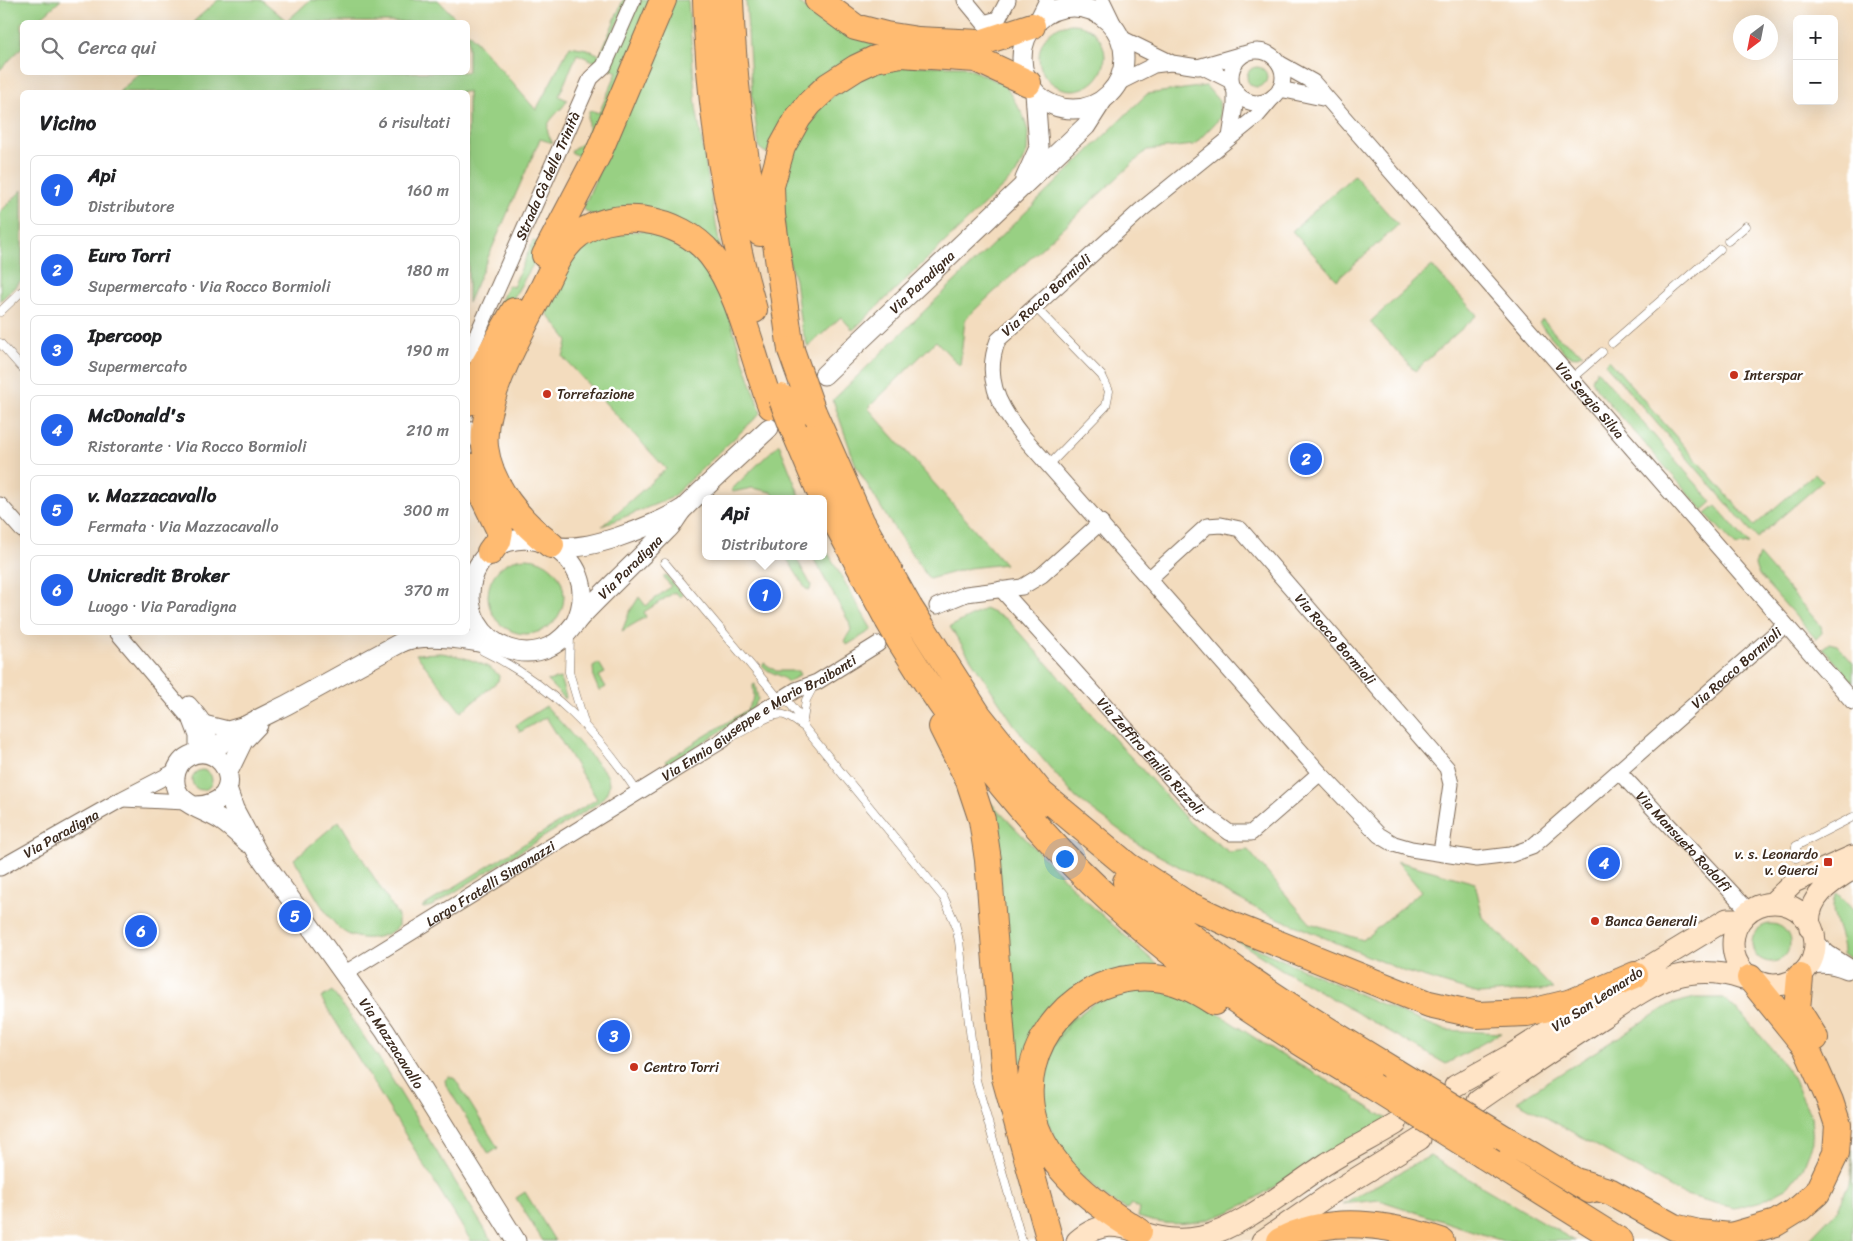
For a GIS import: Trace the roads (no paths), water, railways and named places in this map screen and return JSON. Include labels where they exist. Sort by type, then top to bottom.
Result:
[{"type":"highway","points":[[470,397],[482,368],[590,171],[663,0]]},
{"type":"highway","points":[[706,0],[713,105],[730,213],[780,420]]},
{"type":"highway","points":[[730,0],[735,78],[748,171],[766,261],[791,350],[813,412],[861,521],[914,678],[969,781],[982,820],[988,860],[1005,1078],[1050,1241]]},
{"type":"highway","points":[[818,0],[855,27],[886,35],[918,40],[980,43],[1034,23]]},
{"type":"highway","points":[[791,350],[771,196],[772,177],[779,154],[791,130],[806,108],[828,86],[856,68],[875,59],[901,54],[976,59],[1031,88]]},
{"type":"highway","points":[[490,552],[498,541],[500,531],[478,464],[489,408],[531,312],[566,246],[585,230],[607,222],[641,220],[670,225],[696,240],[711,254],[732,292],[780,420],[822,495]]},
{"type":"highway","points":[[478,464],[505,497],[551,545]]},
{"type":"highway","points":[[827,504],[941,704],[994,776],[1032,823],[1083,876],[1138,926],[1259,1016],[1620,1241]]},
{"type":"highway","points":[[899,630],[974,708],[1037,790],[1115,872],[1190,936],[1271,994],[1671,1241]]},
{"type":"highway","points":[[1037,790],[1128,866],[1185,903],[1234,926],[1429,1004],[1478,1015],[1527,1013],[1572,1002],[1619,984],[1635,975]]},
{"type":"highway","points":[[1805,971],[1797,1009],[1832,1067],[1853,1115]]},
{"type":"highway","points":[[1575,1181],[1611,1192],[1674,1227],[1699,1234],[1731,1236],[1776,1223],[1800,1208],[1817,1193],[1836,1153],[1838,1125],[1830,1100],[1806,1047],[1745,973]]},
{"type":"highway","points":[[1146,1236],[1103,1206],[1066,1175],[1048,1150],[1034,1121],[1030,1086],[1036,1052],[1052,1024],[1078,1000],[1097,989],[1124,980],[1150,978],[1173,982],[1205,996],[1314,1065],[1343,1071],[1363,1081]]},
{"type":"highway","points":[[1280,1241],[1305,1230],[1350,1224],[1397,1228],[1441,1241]]},
{"type":"main road","points":[[1772,903],[1794,882],[1853,856]]},
{"type":"main road","points":[[1813,934],[1805,917],[1795,908],[1784,903],[1772,903],[1761,905],[1745,915],[1735,929],[1733,947],[1745,973],[1766,985],[1778,986],[1790,983],[1805,971],[1815,954],[1813,934],[1810,912],[1819,894],[1829,883],[1853,869]]},
{"type":"main road","name":"Via San Leonardo","points":[[1455,1086],[1514,1053],[1635,975],[1727,919],[1745,915]]},
{"type":"main road","name":"Via San Leonardo","points":[[1478,1101],[1573,1037],[1657,984],[1672,978],[1696,973],[1720,973],[1742,979],[1745,973]]},
{"type":"main road","points":[[1077,1241],[1087,1233],[1107,1226],[1129,1227],[1146,1236],[1179,1239],[1200,1237],[1221,1230],[1334,1159],[1396,1124]]},
{"type":"main road","points":[[1262,1241],[1338,1189],[1420,1139]]},
{"type":"street","name":"Strada Cà delle Trinità","points":[[470,350],[591,78],[604,66],[633,0]]},
{"type":"street","points":[[965,0],[984,23],[998,19],[1008,0]]},
{"type":"street","name":"Via Paradigna","points":[[1021,188],[1039,148],[1031,88],[1021,64],[1023,44],[1047,0]]},
{"type":"street","name":"Via Paradigna","points":[[824,376],[1086,126],[1102,101],[1118,83],[1123,69],[1124,53],[1118,34],[1102,0]]},
{"type":"street","points":[[1034,23],[1052,10],[1069,6],[1087,8],[1103,16],[1118,34],[1172,63]]},
{"type":"street","points":[[1203,67],[1246,53],[1265,52],[1279,63],[1283,80],[1277,93]]},
{"type":"street","points":[[1230,137],[1235,106],[1233,86],[1234,64],[1246,53]]},
{"type":"street","points":[[1118,83],[1154,65],[1172,63],[1203,67],[1233,86],[1241,97],[1258,103],[1277,93],[1327,99]]},
{"type":"street","name":"Via Sergio Silva","points":[[1279,63],[1313,82],[1853,702]]},
{"type":"street","points":[[1031,88],[1050,104],[1067,109],[1085,108],[1102,101]]},
{"type":"street","name":"Via Rocco Bormioli","points":[[1277,93],[1257,116],[1141,210],[998,340],[991,357],[992,379],[998,400],[1012,422],[1320,774],[1379,835],[1394,844],[1477,859],[1510,855],[1532,847],[1786,625]]},
{"type":"street","name":"Via Paradigna","points":[[204,723],[228,729],[270,714],[408,637],[412,639],[452,638],[529,652],[547,648],[563,638],[668,530],[685,507],[780,420]]},
{"type":"street","points":[[470,435],[478,464]]},
{"type":"street","points":[[0,505],[20,528]]},
{"type":"street","name":"Via Paradigna","points":[[510,650],[486,635],[476,620],[470,593],[471,581],[490,552],[515,540],[533,540],[570,549],[595,544],[643,527],[685,507]]},
{"type":"street","points":[[937,606],[966,594],[1022,587],[1042,575],[1101,522]]},
{"type":"street","name":"Via Rocco Bormioli","points":[[1150,578],[1207,526],[1221,524],[1240,529],[1447,768],[1451,784],[1440,853]]},
{"type":"street","name":"Via Paradigna","points":[[551,545],[566,556],[580,579],[582,606],[575,624]]},
{"type":"street","name":"Via Zeffiro Emilio Rizzoli","points":[[1001,590],[1200,811],[1230,833],[1251,832],[1320,774]]},
{"type":"street","name":"Via Ennio Giuseppe e Mario Braibanti","points":[[638,793],[723,740],[737,727],[782,698],[799,688],[817,682],[899,630]]},
{"type":"street","points":[[120,635],[191,720],[204,754],[221,761],[228,781]]},
{"type":"street","points":[[134,651],[190,705],[204,723],[212,738],[204,754]]},
{"type":"street","name":"Via Paradigna","points":[[122,799],[210,806],[219,801],[243,741],[270,714]]},
{"type":"street","name":"Via Paradigna","points":[[0,868],[122,799],[176,771],[186,757],[204,754],[246,724]]},
{"type":"street","points":[[176,771],[175,783],[179,794],[191,804]]},
{"type":"street","name":"Via Mansueto Rodolfi","points":[[1619,772],[1711,872],[1745,915]]},
{"type":"street","name":"Via Mazzacavallo","points":[[228,781],[234,809],[257,852],[400,1054],[516,1241]]},
{"type":"street","name":"Largo Fratelli Simonazzi","points":[[344,974],[638,793]]},
{"type":"street","name":"Via Mazzacavallo","points":[[191,804],[221,820],[257,852]]},
{"type":"street","points":[[1813,934],[1828,953],[1853,969]]},
{"type":"street","points":[[1805,971],[1820,964],[1838,966],[1853,974]]},
{"type":"lane","points":[[1728,241],[1746,226]]},
{"type":"lane","points":[[1612,343],[1720,249]]},
{"type":"lane","points":[[0,312],[20,293]]},
{"type":"lane","points":[[1034,306],[1102,376],[1108,391],[1106,406],[1049,465]]},
{"type":"lane","points":[[0,343],[20,366]]},
{"type":"lane","points":[[1571,379],[1602,352]]},
{"type":"lane","points":[[665,563],[804,724],[937,887],[948,906],[959,941],[976,1080],[1022,1241]]},
{"type":"lane","points":[[575,624],[569,641],[569,672],[585,724]]},
{"type":"lane","points":[[452,638],[485,652],[520,671],[585,724],[638,793]]},
{"type":"lane","points":[[804,724],[806,700],[817,682]]},
{"type":"lane","points":[[723,740],[742,734],[775,715],[786,715],[804,724]]},
{"type":"lane","points":[[1796,858],[1796,846],[1853,817]]},
{"type":"place","name":"Interspar","points":[[1734,375]]},
{"type":"place","name":"Torrefazione","points":[[547,394]]},
{"type":"place","name":"Euro Torri","points":[[1306,459]]},
{"type":"place","name":"Api","points":[[765,595]]},
{"type":"place","name":"v. s. Leonardo v. Guerci","points":[[1828,862]]},
{"type":"place","name":"McDonald's","points":[[1604,863]]},
{"type":"place","name":"v. Mazzacavallo","points":[[295,916]]},
{"type":"place","name":"Banca Generali","points":[[1595,921]]},
{"type":"place","name":"Unicredit Broker","points":[[141,931]]},
{"type":"place","name":"Ipercoop","points":[[614,1036]]},
{"type":"place","name":"Centro Torri","points":[[634,1067]]}]
